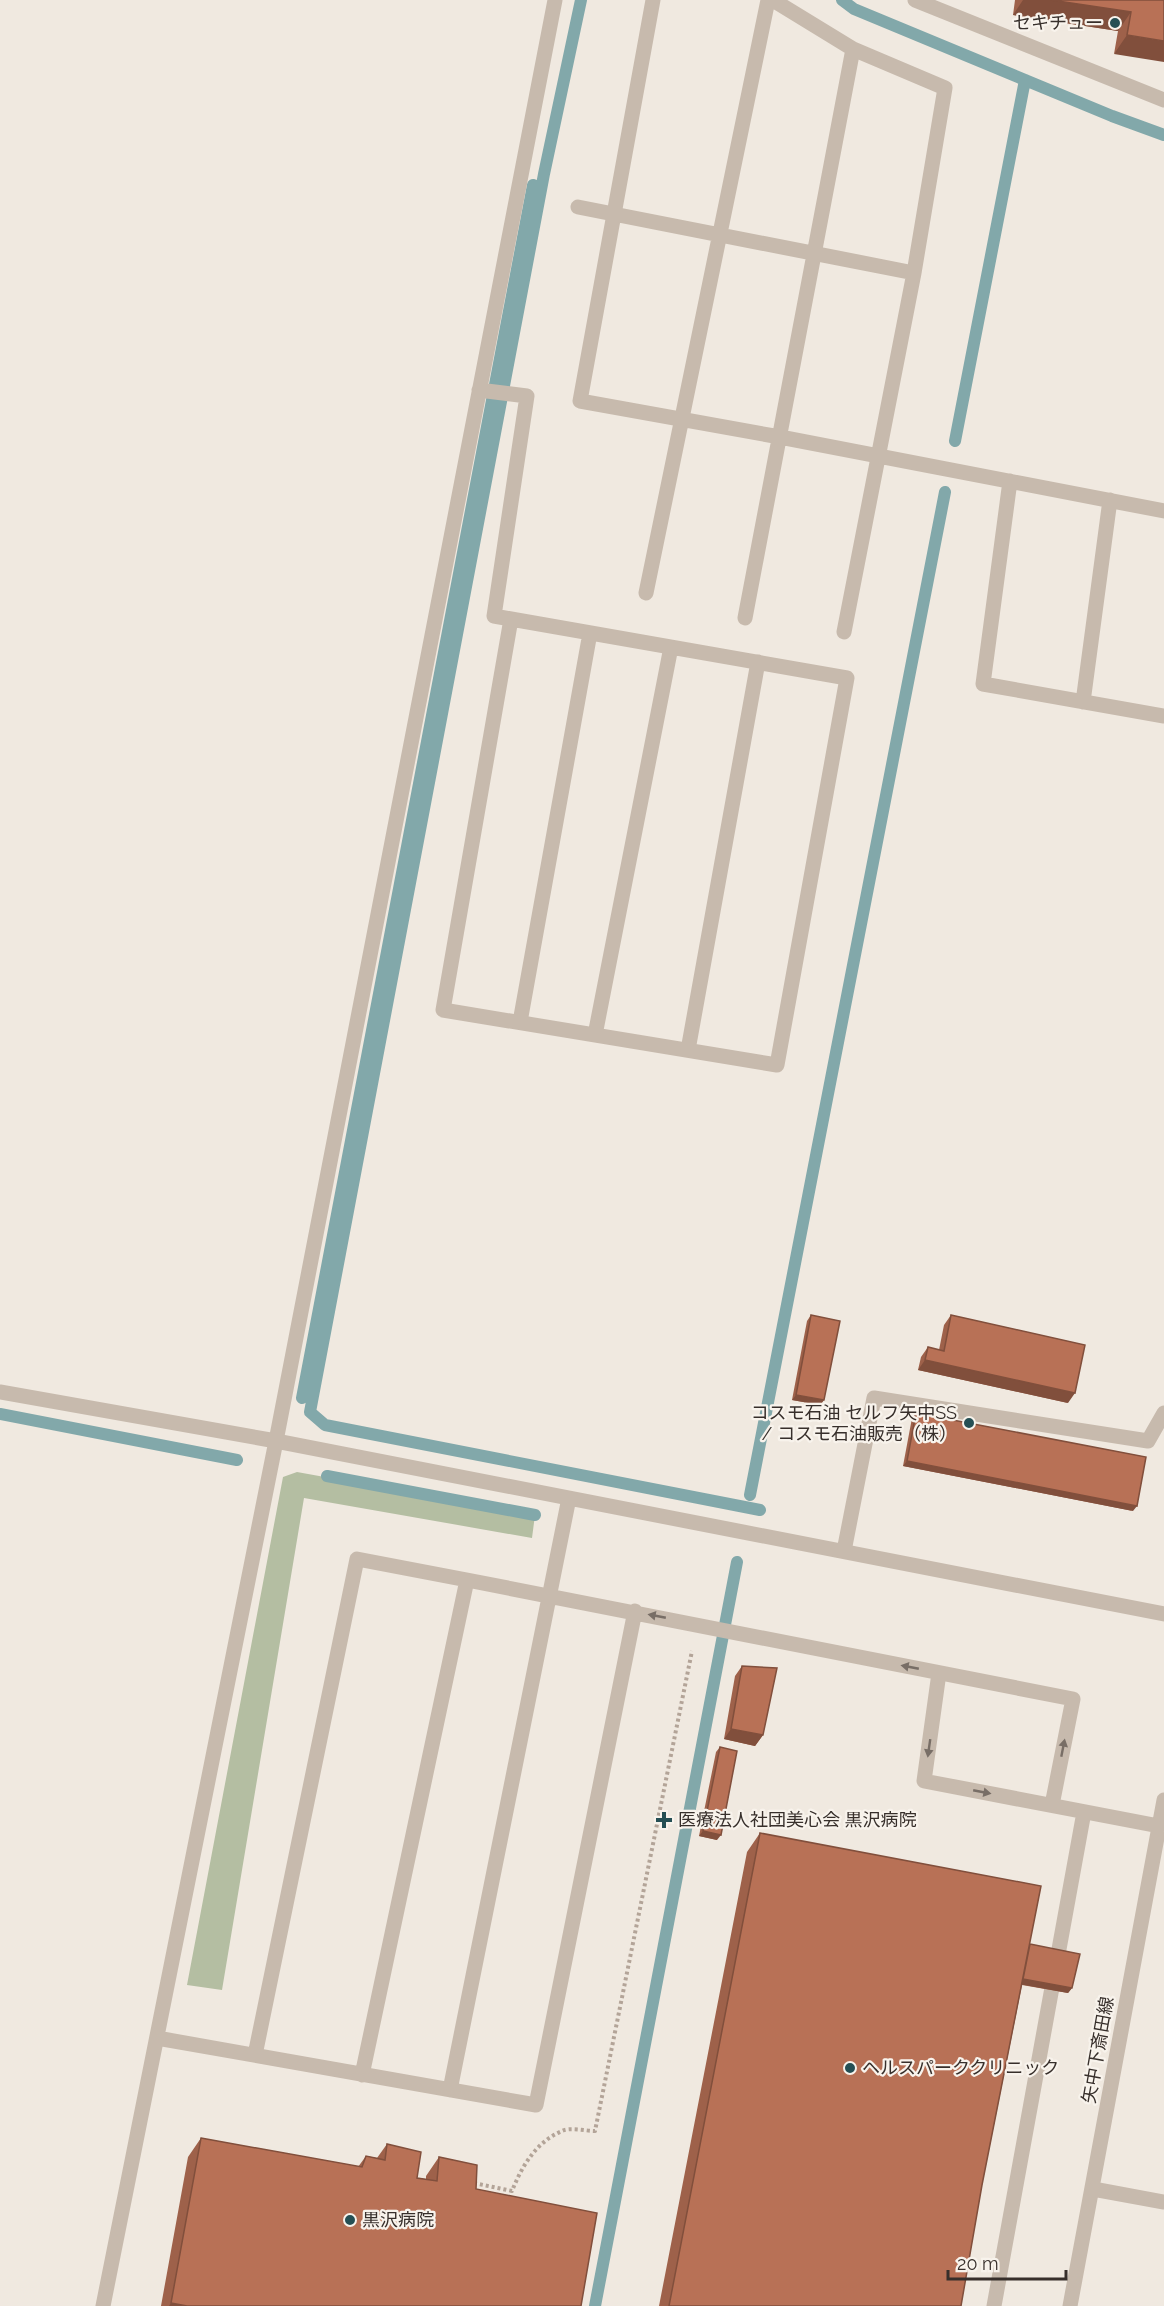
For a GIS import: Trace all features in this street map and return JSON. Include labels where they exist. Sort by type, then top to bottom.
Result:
[{"type":"street","points":[[103,2306],[483,391],[555,0]]},
{"type":"street","points":[[653,0],[580,401],[879,455],[1164,511]]},
{"type":"street","points":[[646,593],[768,0]]},
{"type":"street","points":[[773,0],[853,49],[945,88],[914,273],[844,632]]},
{"type":"street","points":[[915,0],[1164,100]]},
{"type":"street","points":[[745,618],[853,49]]},
{"type":"street","points":[[578,207],[914,273]]},
{"type":"street","points":[[483,391],[527,396],[494,616],[847,678],[777,1065],[443,1010],[511,619]]},
{"type":"street","points":[[1010,481],[983,684],[1164,716]]},
{"type":"street","points":[[1083,702],[1110,500]]},
{"type":"street","points":[[520,1022],[590,633]]},
{"type":"street","points":[[595,1035],[671,647]]},
{"type":"street","points":[[688,1050],[758,662]]},
{"type":"street","points":[[0,1392],[276,1441],[569,1502],[844,1551],[1164,1614]]},
{"type":"street","points":[[844,1551],[874,1398],[1148,1441],[1164,1413]]},
{"type":"street","points":[[450,2091],[569,1502]]},
{"type":"street","points":[[255,2055],[357,1559],[550,1594],[1073,1699],[1052,1805]]},
{"type":"street","points":[[362,2074],[467,1580]]},
{"type":"street","points":[[157,2038],[450,2091],[536,2104],[635,1611]]},
{"type":"street","points":[[939,1673],[924,1781],[1159,1826]]},
{"type":"street","name":"矢中下斎田線","points":[[1070,2306],[1164,1800]]},
{"type":"street","points":[[993,2306],[1084,1812]]},
{"type":"street","points":[[1093,2188],[1164,2202]]},
{"type":"path","points":[[474,2183],[512,2191],[522,2167],[538,2148],[564,2130],[595,2131],[697,1624]]},
{"type":"green space","points":[[297,1472],[535,1515],[532,1538],[304,1498],[222,1990],[187,1985],[283,1477]]},
{"type":"building","points":[[1051,0],[1164,0],[1164,41],[1127,35],[1131,12]]},
{"type":"building","points":[[811,1315],[840,1321],[824,1400],[796,1395]]},
{"type":"building","points":[[951,1315],[1085,1345],[1075,1393],[925,1360],[928,1347],[944,1351]]},
{"type":"building","points":[[916,1413],[1146,1457],[1137,1506],[907,1461]]},
{"type":"building","points":[[742,1666],[777,1668],[763,1735],[731,1729]]},
{"type":"building","points":[[720,1747],[737,1751],[721,1835],[703,1831]]},
{"type":"building","name":"ヘルスパーククリニック","points":[[760,1833],[1041,1886],[982,2185],[961,2306],[669,2306]]},
{"type":"building","points":[[1030,1944],[1080,1954],[1072,1988],[1023,1979]]},
{"type":"building","name":"黒沢病院","points":[[201,2138],[362,2167],[366,2156],[385,2160],[387,2144],[421,2152],[417,2178],[437,2181],[439,2157],[477,2165],[476,2189],[597,2213],[581,2306],[187,2306],[171,2303]]},
{"type":"waterway","points":[[581,0],[544,174],[310,1412],[325,1425],[760,1510]]},
{"type":"waterway","points":[[842,0],[854,9],[1112,116],[1164,135]]},
{"type":"waterway","points":[[955,441],[1025,80]]},
{"type":"waterway","points":[[302,1398],[533,185]]},
{"type":"waterway","points":[[750,1495],[945,492]]},
{"type":"waterway","points":[[0,1414],[237,1460]]},
{"type":"waterway","points":[[327,1476],[535,1515]]},
{"type":"waterway","points":[[595,2306],[737,1562]]},
{"type":"place","name":"セキチュー","points":[[1115,23]]},
{"type":"place","name":"コスモ石油 セルフ矢中SS / コスモ石油販売（株）","points":[[969,1423]]},
{"type":"place","name":"医療法人社団美心会 黒沢病院","points":[[664,1820]]},
{"type":"place","name":"ヘルスパーククリニック","points":[[850,2068]]},
{"type":"place","name":"黒沢病院","points":[[350,2220]]}]
